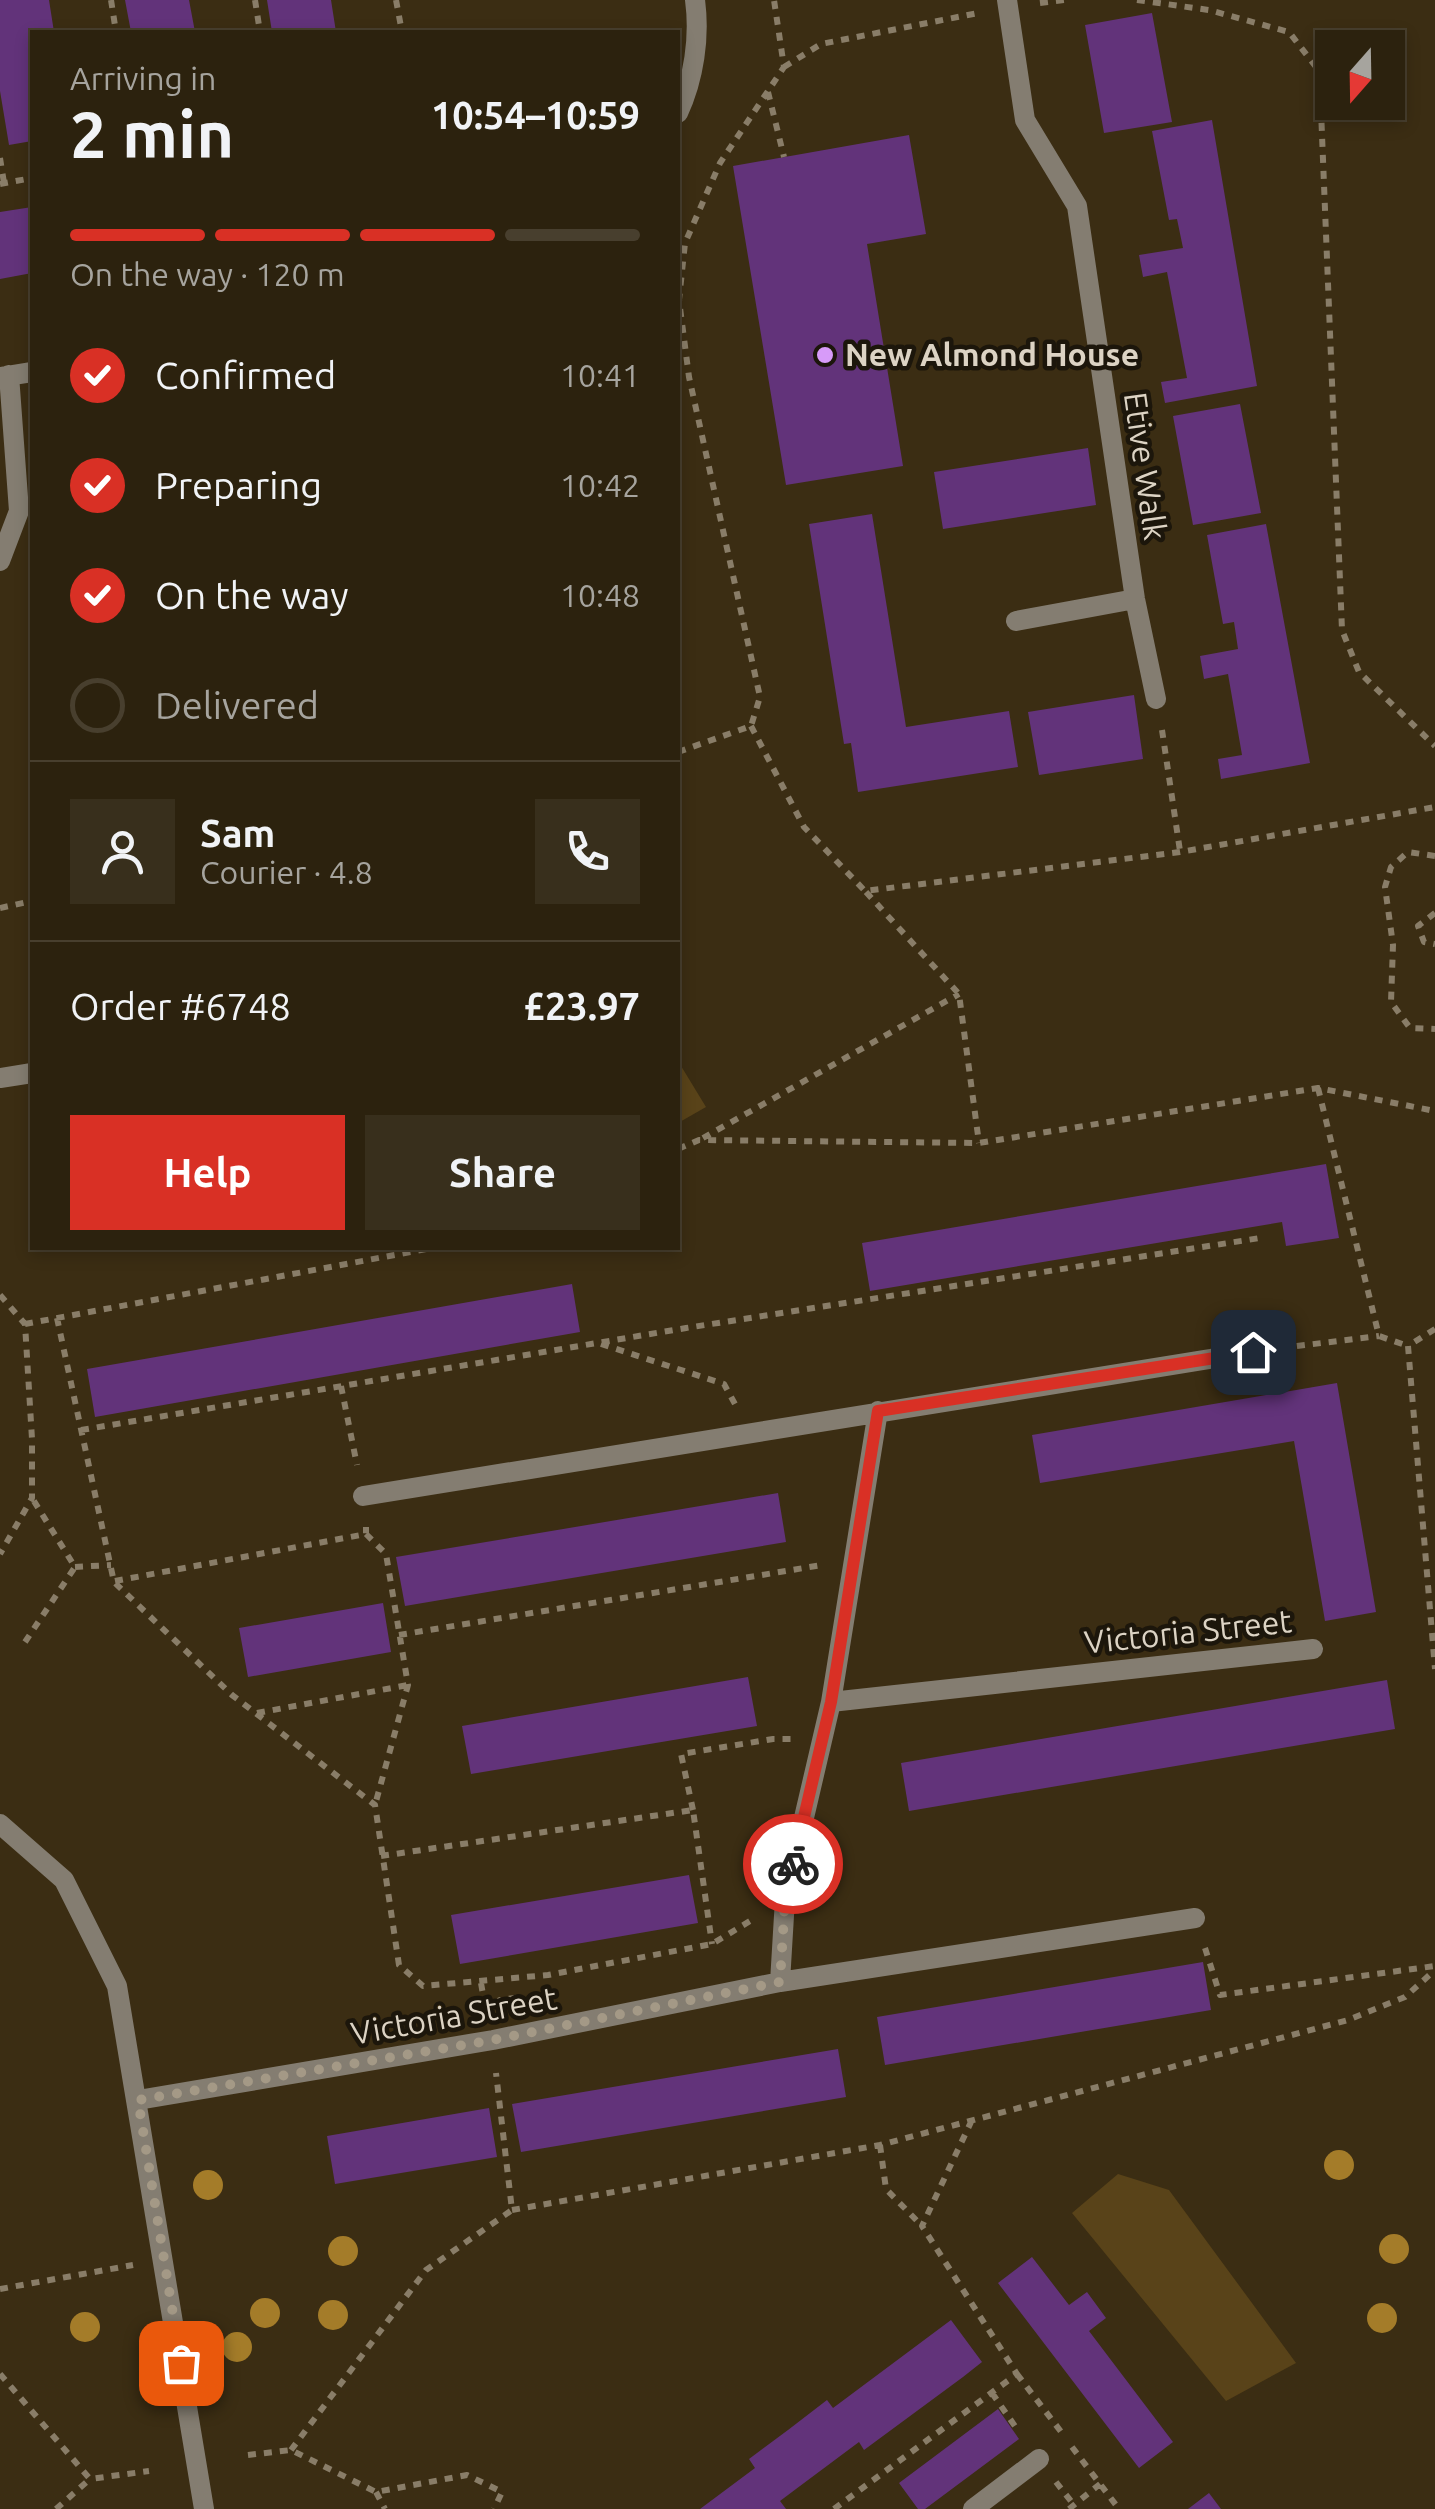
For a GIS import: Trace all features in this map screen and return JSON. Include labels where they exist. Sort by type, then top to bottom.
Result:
[{"type":"street","points":[[680,109],[699,28],[694,0]]},
{"type":"street","name":"Etive Walk","points":[[1008,3],[1025,120],[1076,206],[1135,599],[1156,700]]},
{"type":"street","points":[[0,561],[19,511],[4,376],[30,372]]},
{"type":"street","points":[[1016,621],[1135,599]]},
{"type":"street","points":[[0,1078],[30,1073]]},
{"type":"street","points":[[363,1496],[1253,1352]]},
{"type":"street","points":[[780,1982],[785,1899],[831,1702],[878,1411]]},
{"type":"street","name":"Victoria Street","points":[[831,1702],[1313,1648]]},
{"type":"street","points":[[0,1824],[64,1880],[117,1986],[204,2509]]},
{"type":"street","name":"Victoria Street","points":[[138,2100],[493,2040],[780,1982],[1195,1918]]},
{"type":"street","points":[[974,2509],[1038,2458]]},
{"type":"path","points":[[111,0],[116,30]]},
{"type":"path","points":[[255,0],[260,30]]},
{"type":"path","points":[[396,0],[402,30]]},
{"type":"path","points":[[774,0],[784,67]]},
{"type":"path","points":[[979,1143],[959,994],[804,826],[751,726],[760,697],[689,377],[680,300],[685,243],[720,162],[784,67],[821,44],[1008,3],[1065,0]]},
{"type":"path","points":[[1137,0],[1209,10],[1289,32],[1316,68],[1321,110],[1342,630],[1359,672],[1435,746]]},
{"type":"path","points":[[768,91],[784,157]]},
{"type":"path","points":[[0,158],[2,183],[30,178]]},
{"type":"path","points":[[680,751],[751,726]]},
{"type":"path","points":[[1162,729],[1180,852]]},
{"type":"path","points":[[866,891],[1180,852],[1435,807]]},
{"type":"path","points":[[1435,856],[1408,852],[1391,867],[1384,887],[1393,945],[1391,1002],[1410,1028],[1435,1029]]},
{"type":"path","points":[[0,908],[30,901]]},
{"type":"path","points":[[1435,913],[1418,926],[1424,942],[1435,944]]},
{"type":"path","points":[[680,1148],[959,994]]},
{"type":"path","points":[[699,1140],[979,1143],[1318,1088],[1435,1111]]},
{"type":"path","points":[[1318,1088],[1379,1336]]},
{"type":"path","points":[[81,1430],[1260,1238]]},
{"type":"path","points":[[25,1324],[421,1250]]},
{"type":"path","points":[[0,1294],[25,1324],[32,1440],[32,1498],[0,1554]]},
{"type":"path","points":[[57,1318],[114,1582],[232,1695],[375,1805]]},
{"type":"path","points":[[1408,1346],[1435,1329]]},
{"type":"path","points":[[1253,1352],[1379,1336],[1408,1346]]},
{"type":"path","points":[[600,1344],[724,1384],[751,1431]]},
{"type":"path","points":[[1408,1346],[1435,1669]]},
{"type":"path","points":[[342,1386],[363,1496],[366,1534],[386,1554],[408,1685],[375,1805],[399,1965],[423,1986],[548,1974],[712,1944],[785,1899]]},
{"type":"path","points":[[32,1498],[75,1567]]},
{"type":"path","points":[[114,1582],[366,1534]]},
{"type":"path","points":[[399,1635],[854,1560]]},
{"type":"path","points":[[75,1567],[111,1565]]},
{"type":"path","points":[[25,1642],[75,1567]]},
{"type":"path","points":[[255,1713],[408,1685]]},
{"type":"path","points":[[712,1944],[681,1754],[773,1739]]},
{"type":"path","points":[[381,1856],[692,1810]]},
{"type":"path","points":[[1195,1918],[1220,1996],[1435,1968]]},
{"type":"path","points":[[291,2450],[426,2270],[512,2210],[880,2145],[1348,2020],[1405,1997],[1435,1968]]},
{"type":"path","points":[[481,1983],[493,2040],[512,2210]]},
{"type":"path","points":[[922,2226],[972,2120]]},
{"type":"path","points":[[834,2509],[1017,2374],[922,2226],[886,2189],[880,2145]]},
{"type":"path","points":[[0,2289],[164,2259]]},
{"type":"path","points":[[0,2374],[90,2479]]},
{"type":"path","points":[[248,2454],[291,2450],[376,2492],[386,2509]]},
{"type":"path","points":[[56,2509],[90,2479],[149,2471]]},
{"type":"path","points":[[376,2492],[468,2474],[502,2492],[494,2509]]},
{"type":"path","points":[[1069,2509],[1100,2484]]},
{"type":"shaded area","points":[[680,1064],[706,1107],[680,1122]]},
{"type":"shaded area","points":[[1118,2174],[1169,2190],[1296,2363],[1226,2401],[1072,2213]]},
{"type":"building","points":[[0,0],[49,0],[54,30],[30,30],[30,141],[9,145],[0,91]]},
{"type":"building","points":[[125,0],[189,0],[195,30],[131,30]]},
{"type":"building","points":[[267,0],[331,0],[336,30],[272,30]]},
{"type":"building","points":[[1152,13],[1172,122],[1104,133],[1085,25]]},
{"type":"building","points":[[1212,120],[1257,386],[1165,403],[1161,382],[1187,378],[1167,272],[1143,277],[1139,255],[1183,248],[1177,219],[1169,220],[1152,131]]},
{"type":"building","name":"New Almond House","points":[[909,135],[926,234],[867,244],[903,466],[786,485],[733,166]]},
{"type":"building","points":[[30,207],[30,273],[0,279],[0,212]]},
{"type":"building","points":[[1240,404],[1261,513],[1193,525],[1173,416]]},
{"type":"building","points":[[1088,448],[1096,505],[943,529],[934,472]]},
{"type":"building","points":[[872,514],[906,727],[1009,711],[1018,767],[858,792],[851,743],[844,744],[809,524]]},
{"type":"building","points":[[1266,524],[1310,763],[1221,779],[1218,759],[1242,755],[1228,674],[1204,679],[1200,656],[1238,649],[1234,622],[1223,624],[1207,535]]},
{"type":"building","points":[[1134,695],[1143,759],[1039,775],[1028,712]]},
{"type":"building","points":[[1326,1164],[1339,1238],[1286,1246],[1282,1222],[870,1291],[862,1243]]},
{"type":"building","points":[[572,1284],[580,1332],[95,1417],[87,1369]]},
{"type":"building","points":[[1337,1383],[1376,1612],[1325,1621],[1294,1441],[1040,1483],[1032,1435]]},
{"type":"building","points":[[778,1493],[786,1542],[405,1606],[396,1557]]},
{"type":"building","points":[[383,1603],[391,1652],[248,1677],[239,1628]]},
{"type":"building","points":[[748,1677],[757,1726],[471,1774],[462,1726]]},
{"type":"building","points":[[1387,1680],[1395,1729],[909,1811],[901,1763]]},
{"type":"building","points":[[689,1875],[698,1923],[460,1964],[451,1915]]},
{"type":"building","points":[[1203,1962],[1211,2010],[885,2065],[877,2017]]},
{"type":"building","points":[[838,2049],[846,2097],[521,2152],[512,2104]]},
{"type":"building","points":[[489,2108],[497,2157],[335,2184],[327,2136]]},
{"type":"building","points":[[1032,2257],[1069,2305],[1087,2292],[1106,2318],[1089,2331],[1173,2442],[1139,2468],[998,2283]]},
{"type":"building","points":[[951,2320],[982,2362],[963,2377],[864,2450],[859,2442],[800,2486],[780,2501],[786,2509],[700,2509],[755,2468],[749,2459],[827,2400],[833,2408]]},
{"type":"building","points":[[998,2409],[1019,2439],[925,2509],[918,2509],[899,2483]]},
{"type":"building","points":[[1209,2493],[1221,2509],[1188,2509]]},
{"type":"way so far","points":[[181,2363],[138,2100],[493,2040],[780,1982],[785,1899],[793,1864]]},
{"type":"place","name":"New Almond House","points":[[825,355]]},
{"type":"route","points":[[793,1864],[831,1702],[878,1411],[1253,1352]]}]
